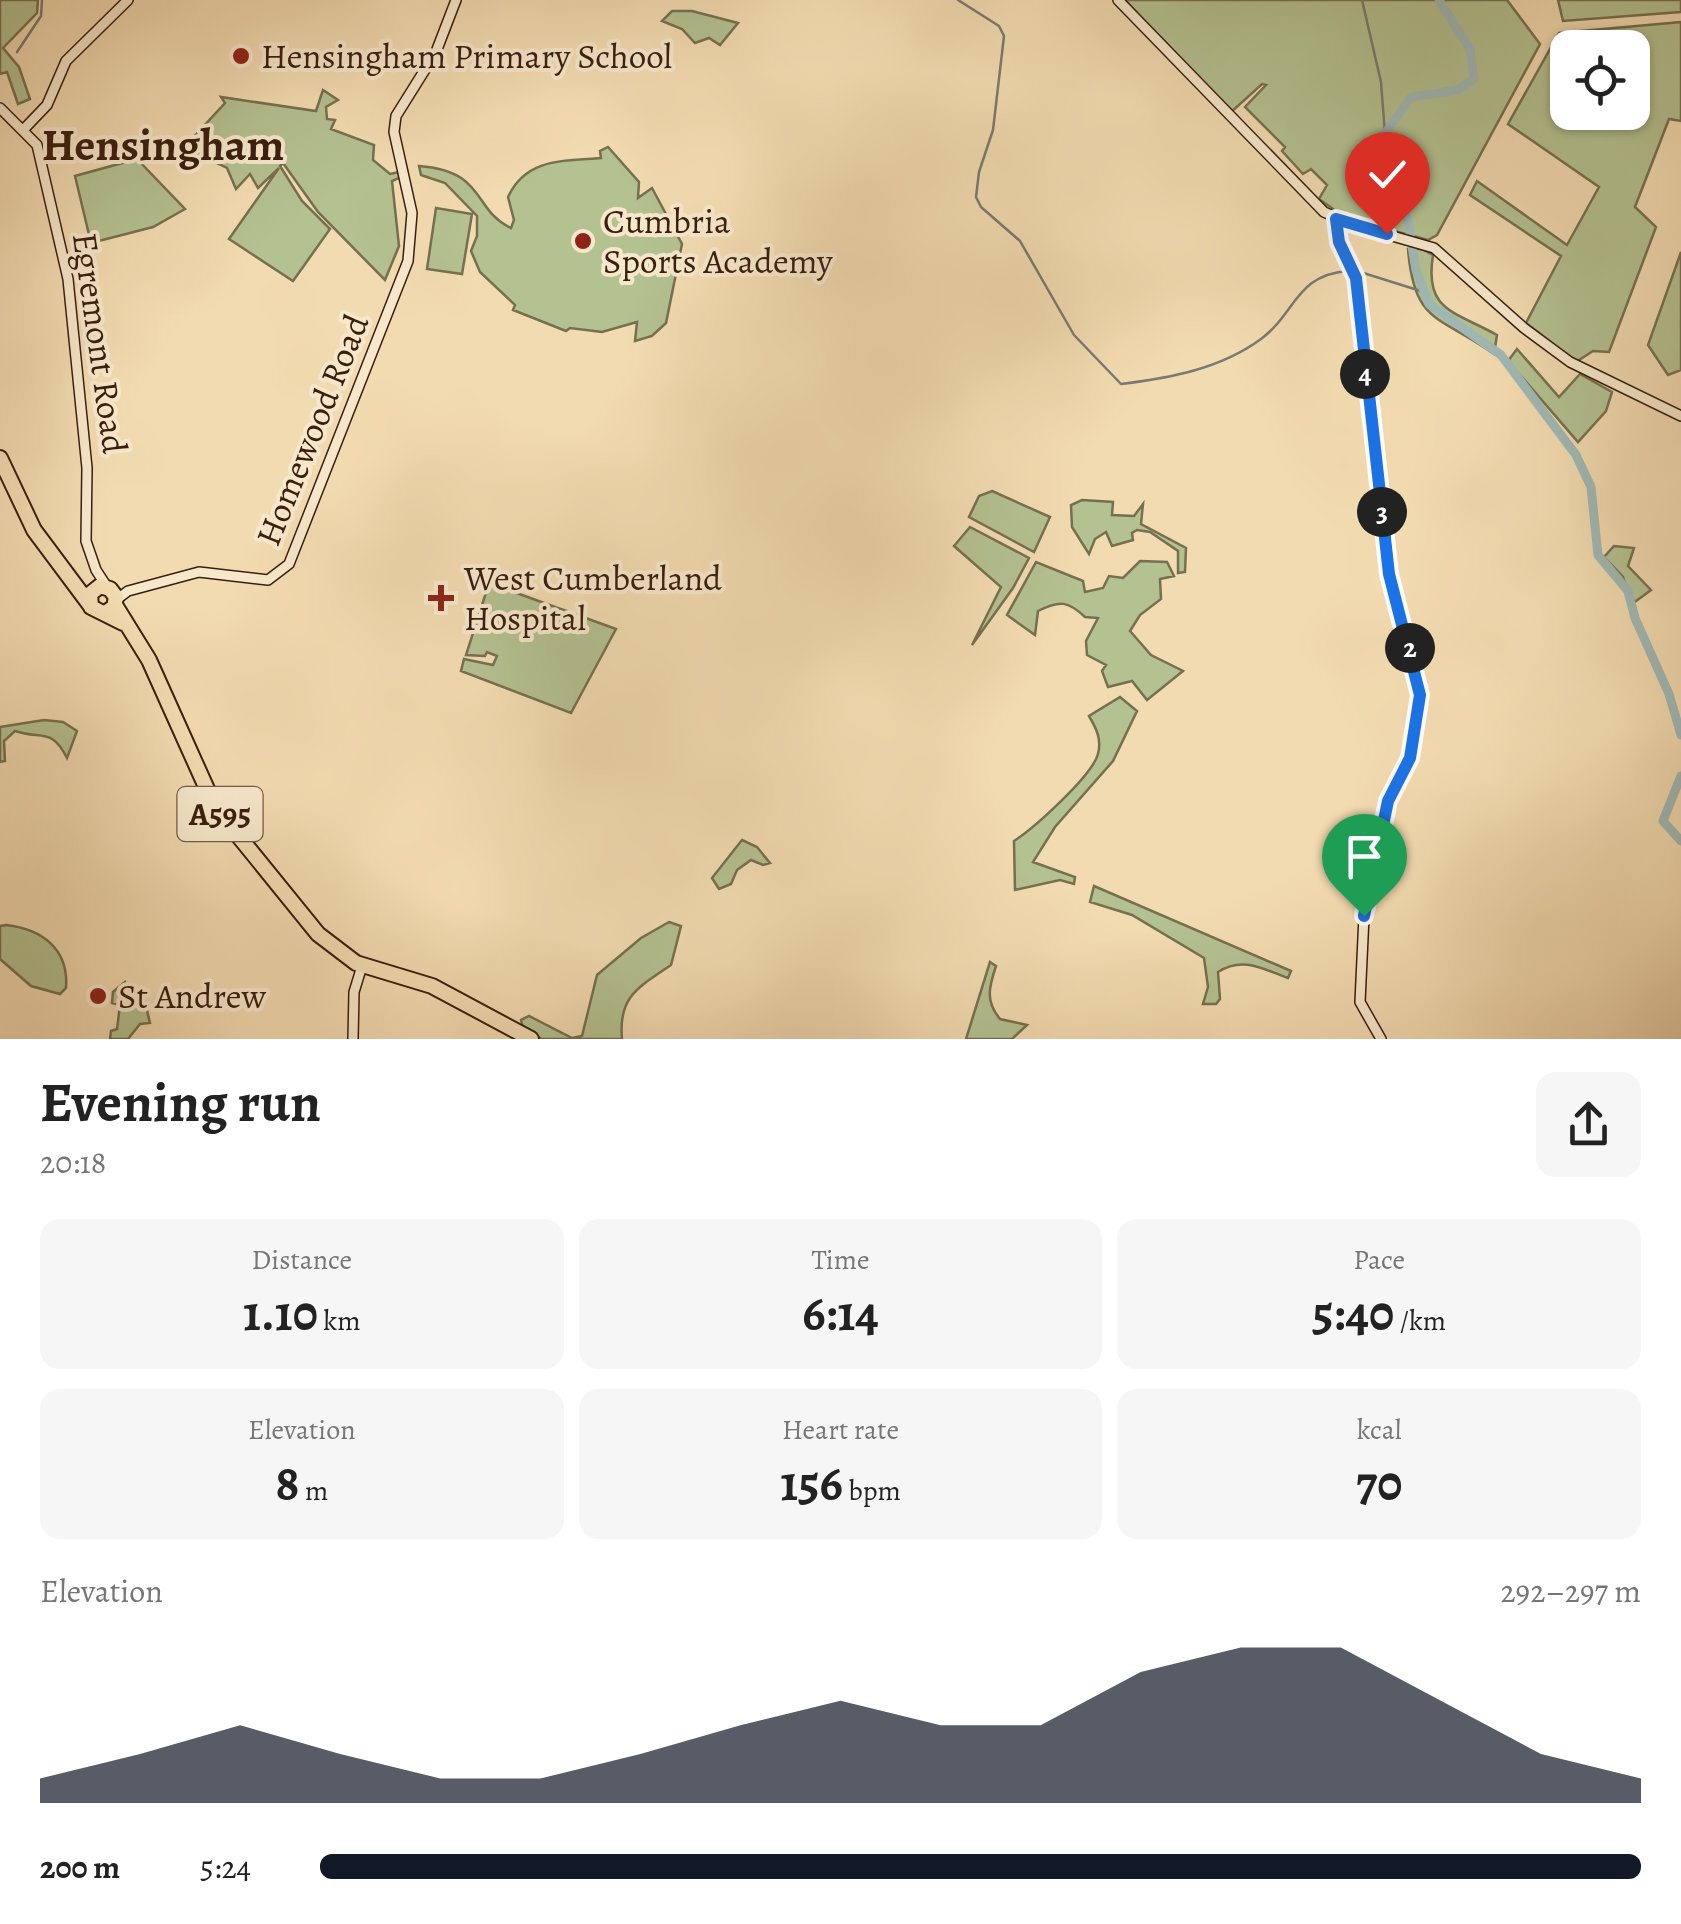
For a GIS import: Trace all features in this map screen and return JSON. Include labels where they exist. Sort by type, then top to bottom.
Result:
[{"type":"highway","name":"A595","points":[[0,458],[34,530],[73,582],[106,597],[145,652],[203,783],[229,827],[318,934],[362,966],[440,990],[531,1039]]},
{"type":"street","points":[[0,108],[13,124],[24,130],[47,105],[66,61],[128,0]]},
{"type":"street","name":"Homewood Road","points":[[106,597],[199,572],[264,580],[286,568],[408,261],[412,213],[394,132],[396,116],[430,62],[456,0]]},
{"type":"street","points":[[1118,0],[1305,195],[1336,219],[1443,254],[1524,328],[1570,362],[1606,383],[1681,416]]},
{"type":"street","name":"Egremont Road","points":[[24,130],[37,145],[68,279],[87,468],[86,542],[106,597]]},
{"type":"street","points":[[1336,219],[1339,242],[1356,278],[1392,593],[1420,695],[1410,758],[1388,801],[1364,916],[1360,1002],[1382,1039]]},
{"type":"street","points":[[353,1039],[354,992],[362,966]]},
{"type":"green space","points":[[0,0],[38,0],[37,13],[3,48],[19,67],[30,99],[18,104],[7,72],[0,74]]},
{"type":"green space","points":[[1125,0],[1507,0],[1540,44],[1437,235],[1428,240],[1346,218],[1319,199],[1327,185],[1311,169],[1303,174],[1282,151],[1285,147],[1245,107],[1266,85],[1262,84],[1229,114]]},
{"type":"green space","points":[[1558,0],[1681,0],[1681,12],[1563,21]]},
{"type":"green space","points":[[672,11],[692,11],[738,23],[720,45],[709,38],[695,43],[682,29],[662,21]]},
{"type":"green space","points":[[1681,22],[1681,121],[1669,119],[1635,207],[1656,227],[1609,352],[1593,351],[1576,362],[1526,323],[1561,256],[1470,195],[1477,181],[1567,245],[1599,187],[1508,124],[1550,49],[1550,130],[1650,130],[1650,30],[1592,30]]},
{"type":"green space","points":[[323,90],[338,100],[326,107],[327,119],[335,120],[331,129],[374,145],[373,160],[390,174],[399,172],[399,178],[392,181],[399,246],[385,280],[318,212],[283,163],[280,166],[302,201],[330,229],[293,281],[229,239],[279,168],[258,188],[250,174],[236,189],[227,168],[192,151],[189,142],[225,103],[221,97],[316,111]]},
{"type":"green space","points":[[608,147],[639,182],[638,198],[652,188],[682,244],[666,323],[652,336],[635,341],[637,322],[602,332],[570,328],[566,331],[513,310],[515,305],[480,272],[471,251],[477,236],[477,216],[445,183],[421,175],[419,166],[457,175],[511,228],[514,220],[508,197],[525,175],[547,164],[601,158],[600,151]]},
{"type":"green space","points":[[137,159],[185,209],[153,227],[91,243],[75,176]]},
{"type":"green space","points":[[436,208],[472,214],[462,274],[427,269]]},
{"type":"green space","points":[[1408,249],[1422,249],[1433,255],[1431,274],[1438,299],[1455,314],[1497,335],[1494,354],[1445,324],[1424,305],[1416,292]]},
{"type":"green space","points":[[1681,252],[1681,370],[1668,375],[1648,345]]},
{"type":"green space","points":[[1517,349],[1559,397],[1580,374],[1612,392],[1606,411],[1578,442],[1508,361]]},
{"type":"green space","points":[[992,491],[1050,517],[1034,552],[969,517],[979,496]]},
{"type":"green space","points":[[1082,500],[1113,502],[1112,515],[1134,516],[1143,504],[1141,524],[1186,548],[1185,572],[1178,573],[1178,551],[1150,532],[1137,530],[1132,533],[1133,540],[1112,546],[1106,532],[1095,539],[1089,554],[1072,527],[1071,505]]},
{"type":"green space","points":[[970,527],[1029,558],[1013,588],[972,645],[1001,587],[954,546]]},
{"type":"green space","points":[[1614,546],[1634,548],[1628,566],[1651,590],[1632,604],[1623,577],[1604,557]]},
{"type":"green space","points":[[1140,561],[1167,562],[1174,576],[1160,579],[1161,599],[1140,615],[1130,631],[1151,655],[1183,671],[1147,700],[1132,681],[1108,687],[1102,671],[1106,665],[1087,655],[1086,641],[1098,618],[1085,617],[1068,605],[1052,605],[1038,611],[1035,635],[1007,615],[1036,562],[1083,581],[1085,592],[1103,588],[1109,576],[1123,578]]},
{"type":"green space","points":[[489,583],[616,629],[571,713],[461,671],[464,659],[493,665],[497,656],[487,652],[485,656],[466,655]]},
{"type":"green space","points":[[1120,697],[1137,711],[1113,761],[1055,827],[1033,862],[1075,877],[1074,884],[1060,880],[1015,890],[1014,841],[1048,814],[1085,775],[1099,749],[1098,734],[1089,716]]},
{"type":"green space","points":[[44,720],[63,722],[77,731],[67,758],[51,738],[15,731],[4,741],[5,761],[0,762],[0,727]]},
{"type":"green space","points":[[742,840],[757,847],[770,863],[763,865],[751,860],[737,870],[731,884],[719,889],[712,878]]},
{"type":"green space","points":[[1094,886],[1291,971],[1288,978],[1245,964],[1227,967],[1218,972],[1220,999],[1216,1004],[1203,1004],[1208,987],[1204,958],[1132,915],[1090,902]]},
{"type":"green space","points":[[669,922],[681,926],[671,965],[640,987],[627,1002],[622,1039],[542,1039],[523,1028],[521,1020],[529,1016],[572,1038],[582,1036],[597,975],[641,938]]},
{"type":"green space","points":[[0,926],[31,931],[51,943],[66,974],[66,988],[60,994],[31,986],[0,959]]},
{"type":"green space","points":[[990,962],[996,966],[990,994],[995,1012],[1000,1019],[1027,1025],[1012,1039],[966,1039]]},
{"type":"green space","points":[[125,982],[129,990],[142,990],[150,1023],[140,1024],[128,1039],[110,1039],[111,1031],[117,1029],[120,1005],[112,1003],[113,992]]},
{"type":"waterway","points":[[17,52],[41,16],[42,0]]},
{"type":"waterway","points":[[958,0],[999,26],[1004,36],[993,130],[979,172],[976,197],[981,207],[1020,241],[1074,335],[1121,384],[1176,375],[1229,358],[1273,329],[1298,296],[1318,279],[1349,271]]},
{"type":"waterway","points":[[1362,0],[1381,82],[1385,134]]},
{"type":"waterway","points":[[1439,0],[1470,49],[1474,79],[1458,90],[1411,97],[1377,145],[1405,203],[1416,270],[1429,304],[1501,355],[1576,455],[1591,487],[1598,555],[1628,591],[1681,735]]},
{"type":"waterway","points":[[1357,271],[1424,292]]},
{"type":"waterway","points":[[1681,776],[1663,821],[1681,841]]},
{"type":"place","name":"Hensingham Primary School","points":[[241,56]]},
{"type":"place","name":"Cumbria Sports Academy","points":[[583,241]]},
{"type":"place","name":"West Cumberland Hospital","points":[[441,598]]},
{"type":"place","name":"St Andrew","points":[[98,996]]},
{"type":"district","name":"Hensingham","points":[[163,144]]},
{"type":"route","points":[[1364,916],[1388,801],[1410,758],[1420,695],[1392,593],[1356,278],[1339,242],[1336,219],[1387,234]]}]
